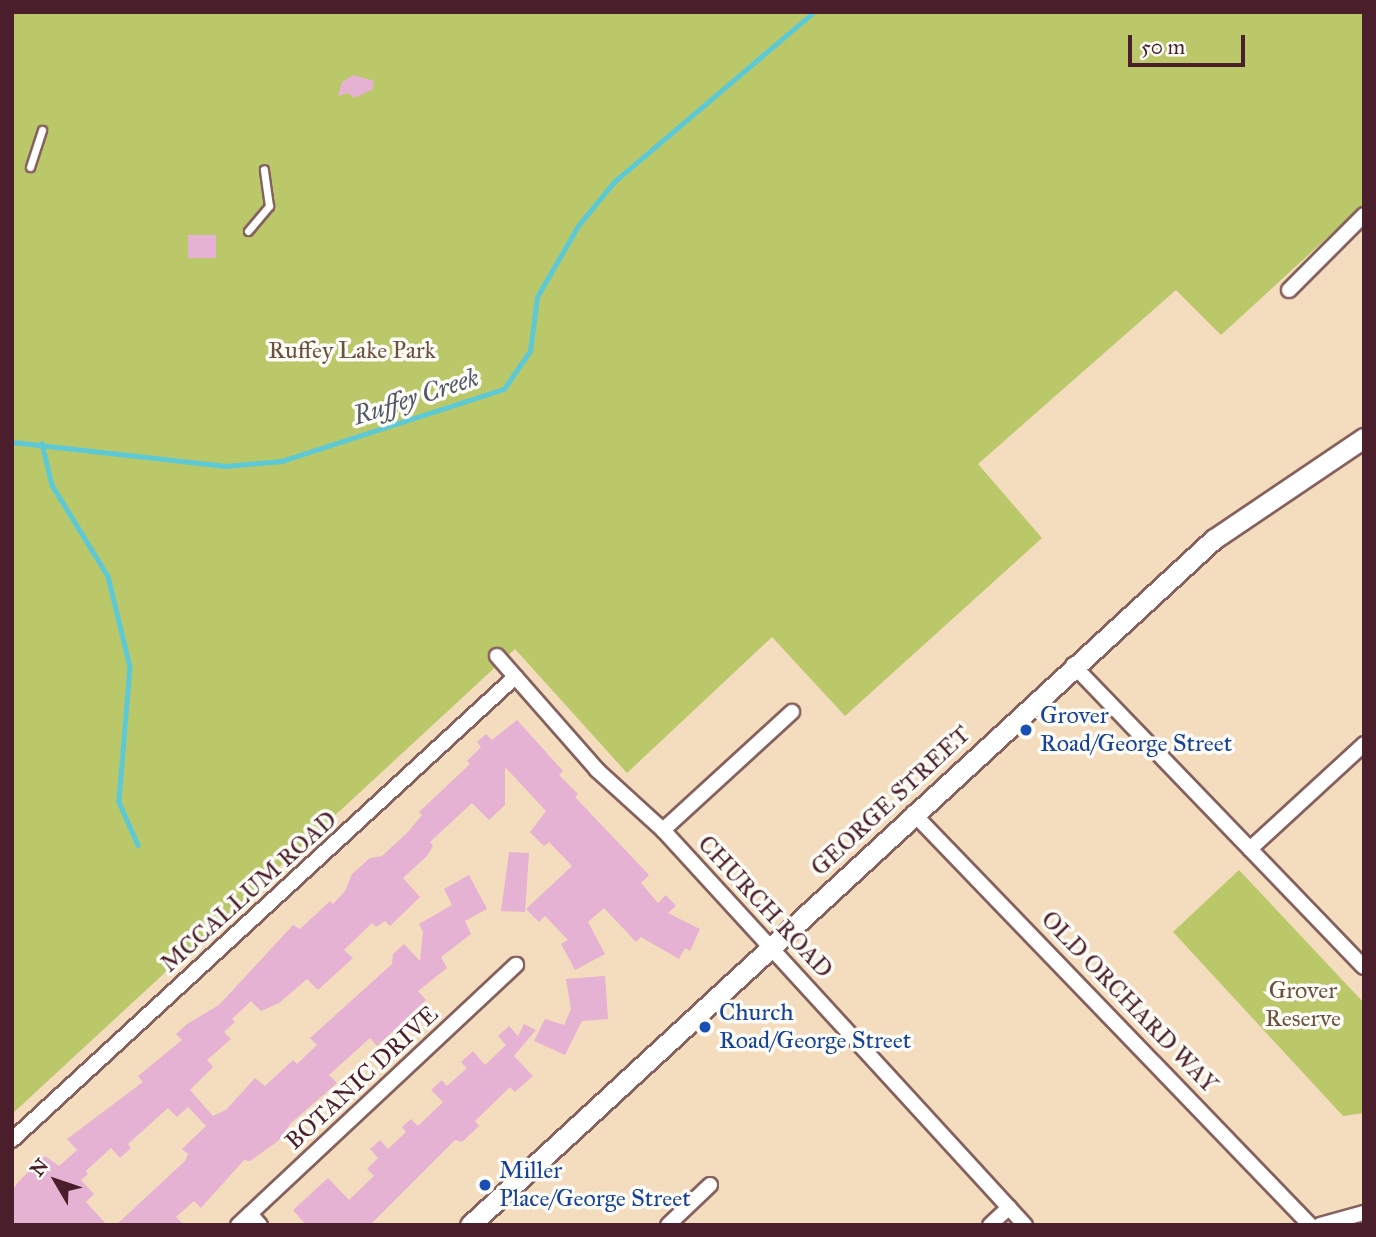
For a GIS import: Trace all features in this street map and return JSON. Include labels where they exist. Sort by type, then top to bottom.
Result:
[{"type":"main road","name":"GEORGE STREET","points":[[470,1225],[1073,665],[1240,517],[1364,438]]},
{"type":"street","points":[[1289,290],[1364,215]]},
{"type":"street","name":"CHURCH ROAD","points":[[497,656],[597,769],[663,830],[771,946],[1025,1225]]},
{"type":"street","points":[[1073,665],[1364,967]]},
{"type":"street","name":"MCCALLUM ROAD","points":[[12,1140],[515,677]]},
{"type":"street","points":[[663,830],[792,712]]},
{"type":"street","points":[[1250,849],[1364,744]]},
{"type":"street","name":"OLD ORCHARD WAY","points":[[914,813],[1310,1225]]},
{"type":"street","name":"BOTANIC DRIVE","points":[[238,1225],[516,965]]},
{"type":"street","points":[[668,1225],[710,1185]]},
{"type":"street","points":[[990,1225],[1009,1208]]},
{"type":"street","points":[[250,1213],[260,1225]]},
{"type":"street","points":[[1320,1225],[1364,1213]]},
{"type":"lane","points":[[30,167],[42,130]]},
{"type":"lane","points":[[248,231],[269,205],[264,169]]},
{"type":"green space","name":"Ruffey Lake Park","points":[[12,12],[1364,12],[1364,204],[1221,335],[1176,290],[978,464],[1042,538],[845,716],[772,637],[627,773],[515,649],[12,1114]]},
{"type":"green space","name":"Grover Reserve","points":[[1239,870],[1364,1003],[1364,1113],[1343,1116],[1173,932]]},
{"type":"building","points":[[354,75],[374,81],[372,90],[354,98],[348,93],[338,96],[342,82]]},
{"type":"building","points":[[188,235],[216,235],[216,258],[188,258]]},
{"type":"building","points":[[517,720],[563,771],[559,775],[578,794],[575,797],[649,875],[641,883],[658,903],[666,895],[676,906],[668,913],[700,929],[690,951],[685,948],[679,959],[641,937],[636,942],[604,908],[588,922],[605,954],[575,970],[561,944],[568,940],[545,916],[539,922],[526,909],[572,866],[549,842],[544,846],[530,832],[546,811],[505,767],[505,805],[489,820],[472,803],[430,842],[433,846],[427,856],[403,878],[420,897],[390,926],[385,921],[376,927],[372,923],[344,950],[353,958],[318,990],[307,979],[279,1003],[261,1011],[251,1001],[232,1019],[235,1022],[224,1032],[231,1039],[207,1060],[213,1067],[190,1090],[213,1116],[226,1110],[255,1078],[265,1086],[293,1060],[297,1064],[317,1045],[310,1038],[392,964],[393,954],[404,944],[420,961],[423,932],[419,924],[452,905],[444,889],[469,875],[487,909],[465,921],[471,934],[441,957],[447,968],[418,991],[426,1000],[377,1046],[370,1038],[329,1075],[337,1083],[291,1123],[278,1141],[250,1161],[244,1160],[201,1208],[194,1201],[176,1217],[184,1225],[116,1225],[185,1161],[188,1154],[182,1149],[206,1126],[188,1107],[177,1117],[168,1108],[128,1144],[131,1148],[120,1158],[111,1148],[86,1171],[88,1174],[81,1180],[94,1194],[86,1202],[107,1225],[12,1225],[12,1192],[18,1182],[45,1156],[59,1166],[77,1150],[67,1139],[143,1082],[138,1076],[182,1040],[176,1034],[187,1024],[219,1005],[293,925],[300,929],[330,901],[333,904],[345,891],[352,874],[370,858],[382,856],[408,832],[422,815],[419,812],[470,764],[467,761],[481,747],[477,742],[486,734],[492,740]]},
{"type":"building","points":[[509,852],[529,853],[525,912],[501,911]]},
{"type":"building","points":[[605,976],[608,1019],[582,1021],[565,1055],[534,1041],[545,1019],[564,1025],[571,1009],[566,979]]},
{"type":"building","points":[[524,1024],[536,1030],[514,1056],[533,1076],[515,1092],[510,1087],[475,1121],[479,1126],[462,1142],[455,1140],[370,1225],[306,1225],[293,1210],[328,1178],[349,1200],[374,1176],[367,1169],[378,1158],[370,1149],[380,1140],[388,1149],[406,1132],[402,1127],[411,1119],[418,1126],[443,1102],[431,1090],[442,1080],[447,1086],[467,1068],[461,1062],[473,1051],[485,1065],[506,1045],[498,1036],[509,1026],[518,1036]]},
{"type":"waterway","name":"Ruffey Creek","points":[[12,442],[226,466],[282,461],[504,389],[530,351],[537,297],[578,226],[614,182],[814,12]]},
{"type":"waterway","points":[[42,443],[52,485],[108,576],[130,667],[119,802],[138,845]]},
{"type":"place","name":"Grover Road/George Street","points":[[1026,730]]},
{"type":"place","name":"Church Road/George Street","points":[[705,1027]]},
{"type":"place","name":"Miller Place/George Street","points":[[485,1185]]}]
